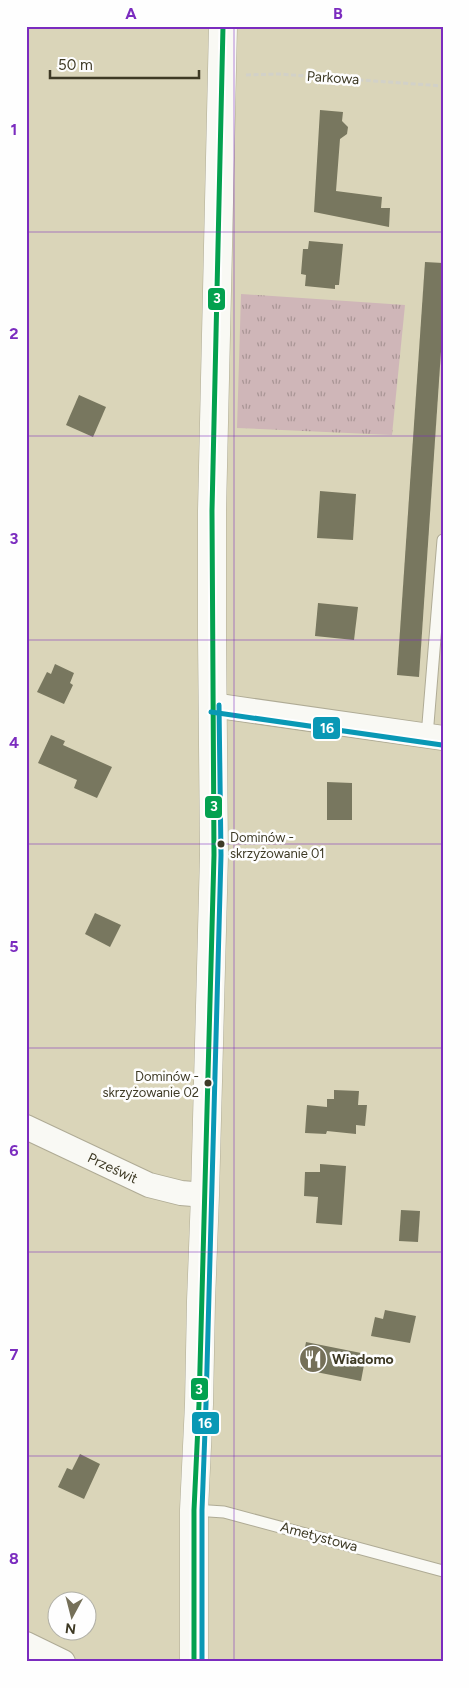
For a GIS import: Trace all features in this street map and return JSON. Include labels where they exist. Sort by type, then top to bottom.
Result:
[{"type":"street","points":[[194,1662],[194,1510],[199,1404],[214,864],[212,502],[223,26]]},
{"type":"street","points":[[212,705],[435,737]]},
{"type":"street","name":"Prześwit","points":[[26,1127],[149,1186],[180,1193],[205,1195]]},
{"type":"street","points":[[26,1644],[63,1662]]},
{"type":"lane","points":[[435,737],[443,540]]},
{"type":"lane","name":"Ametystowa","points":[[194,1510],[224,1512],[443,1571]]},
{"type":"lane","points":[[26,1654],[44,1662]]},
{"type":"path","name":"Parkowa","points":[[222,75],[279,74],[443,86]]},
{"type":"green space","points":[[241,294],[405,305],[392,435],[237,428]]},
{"type":"building","points":[[320,110],[343,112],[342,121],[348,127],[347,134],[340,139],[336,191],[382,197],[381,208],[390,208],[389,227],[314,212]]},
{"type":"building","points":[[309,241],[343,244],[339,285],[335,285],[335,289],[305,286],[306,275],[301,274],[303,249],[308,249]]},
{"type":"building","points":[[425,262],[443,263],[443,322],[419,677],[397,675]]},
{"type":"building","points":[[79,395],[106,407],[93,437],[66,425]]},
{"type":"building","points":[[320,491],[356,494],[353,540],[317,538]]},
{"type":"building","points":[[318,603],[358,607],[354,640],[315,636]]},
{"type":"building","points":[[55,664],[74,673],[70,683],[73,685],[64,704],[37,692],[47,672],[51,674]]},
{"type":"building","points":[[51,735],[65,741],[63,745],[112,767],[97,798],[74,788],[77,780],[38,763]]},
{"type":"building","points":[[327,782],[352,783],[352,820],[327,820]]},
{"type":"building","points":[[95,913],[121,925],[110,947],[85,934]]},
{"type":"building","points":[[334,1090],[359,1091],[358,1105],[367,1105],[365,1126],[356,1125],[356,1134],[327,1131],[326,1134],[305,1133],[307,1105],[327,1107],[327,1099],[334,1099]]},
{"type":"building","points":[[320,1164],[346,1166],[342,1225],[316,1223],[318,1197],[304,1196],[305,1172],[320,1172]]},
{"type":"building","points":[[401,1210],[420,1211],[418,1242],[399,1241]]},
{"type":"building","points":[[385,1310],[416,1316],[410,1343],[371,1336],[375,1317],[383,1319]]},
{"type":"building","points":[[306,1342],[366,1354],[361,1381],[301,1369]]},
{"type":"building","points":[[80,1454],[100,1464],[84,1499],[58,1487],[67,1468],[72,1470]]},
{"type":"transit line","name":"3","points":[[194,1662],[194,1510],[199,1404],[214,855],[212,511],[223,26]]},
{"type":"transit line","name":"16","points":[[202,1662],[202,1510],[221,855],[219,705]]},
{"type":"transit line","name":"16","points":[[211,712],[442,745]]},
{"type":"place","name":"Dominów - skrzyżowanie 01","points":[[221,844]]},
{"type":"place","name":"Dominów - skrzyżowanie 02","points":[[208,1083]]},
{"type":"place","name":"Wiadomo","points":[[313,1359]]}]
